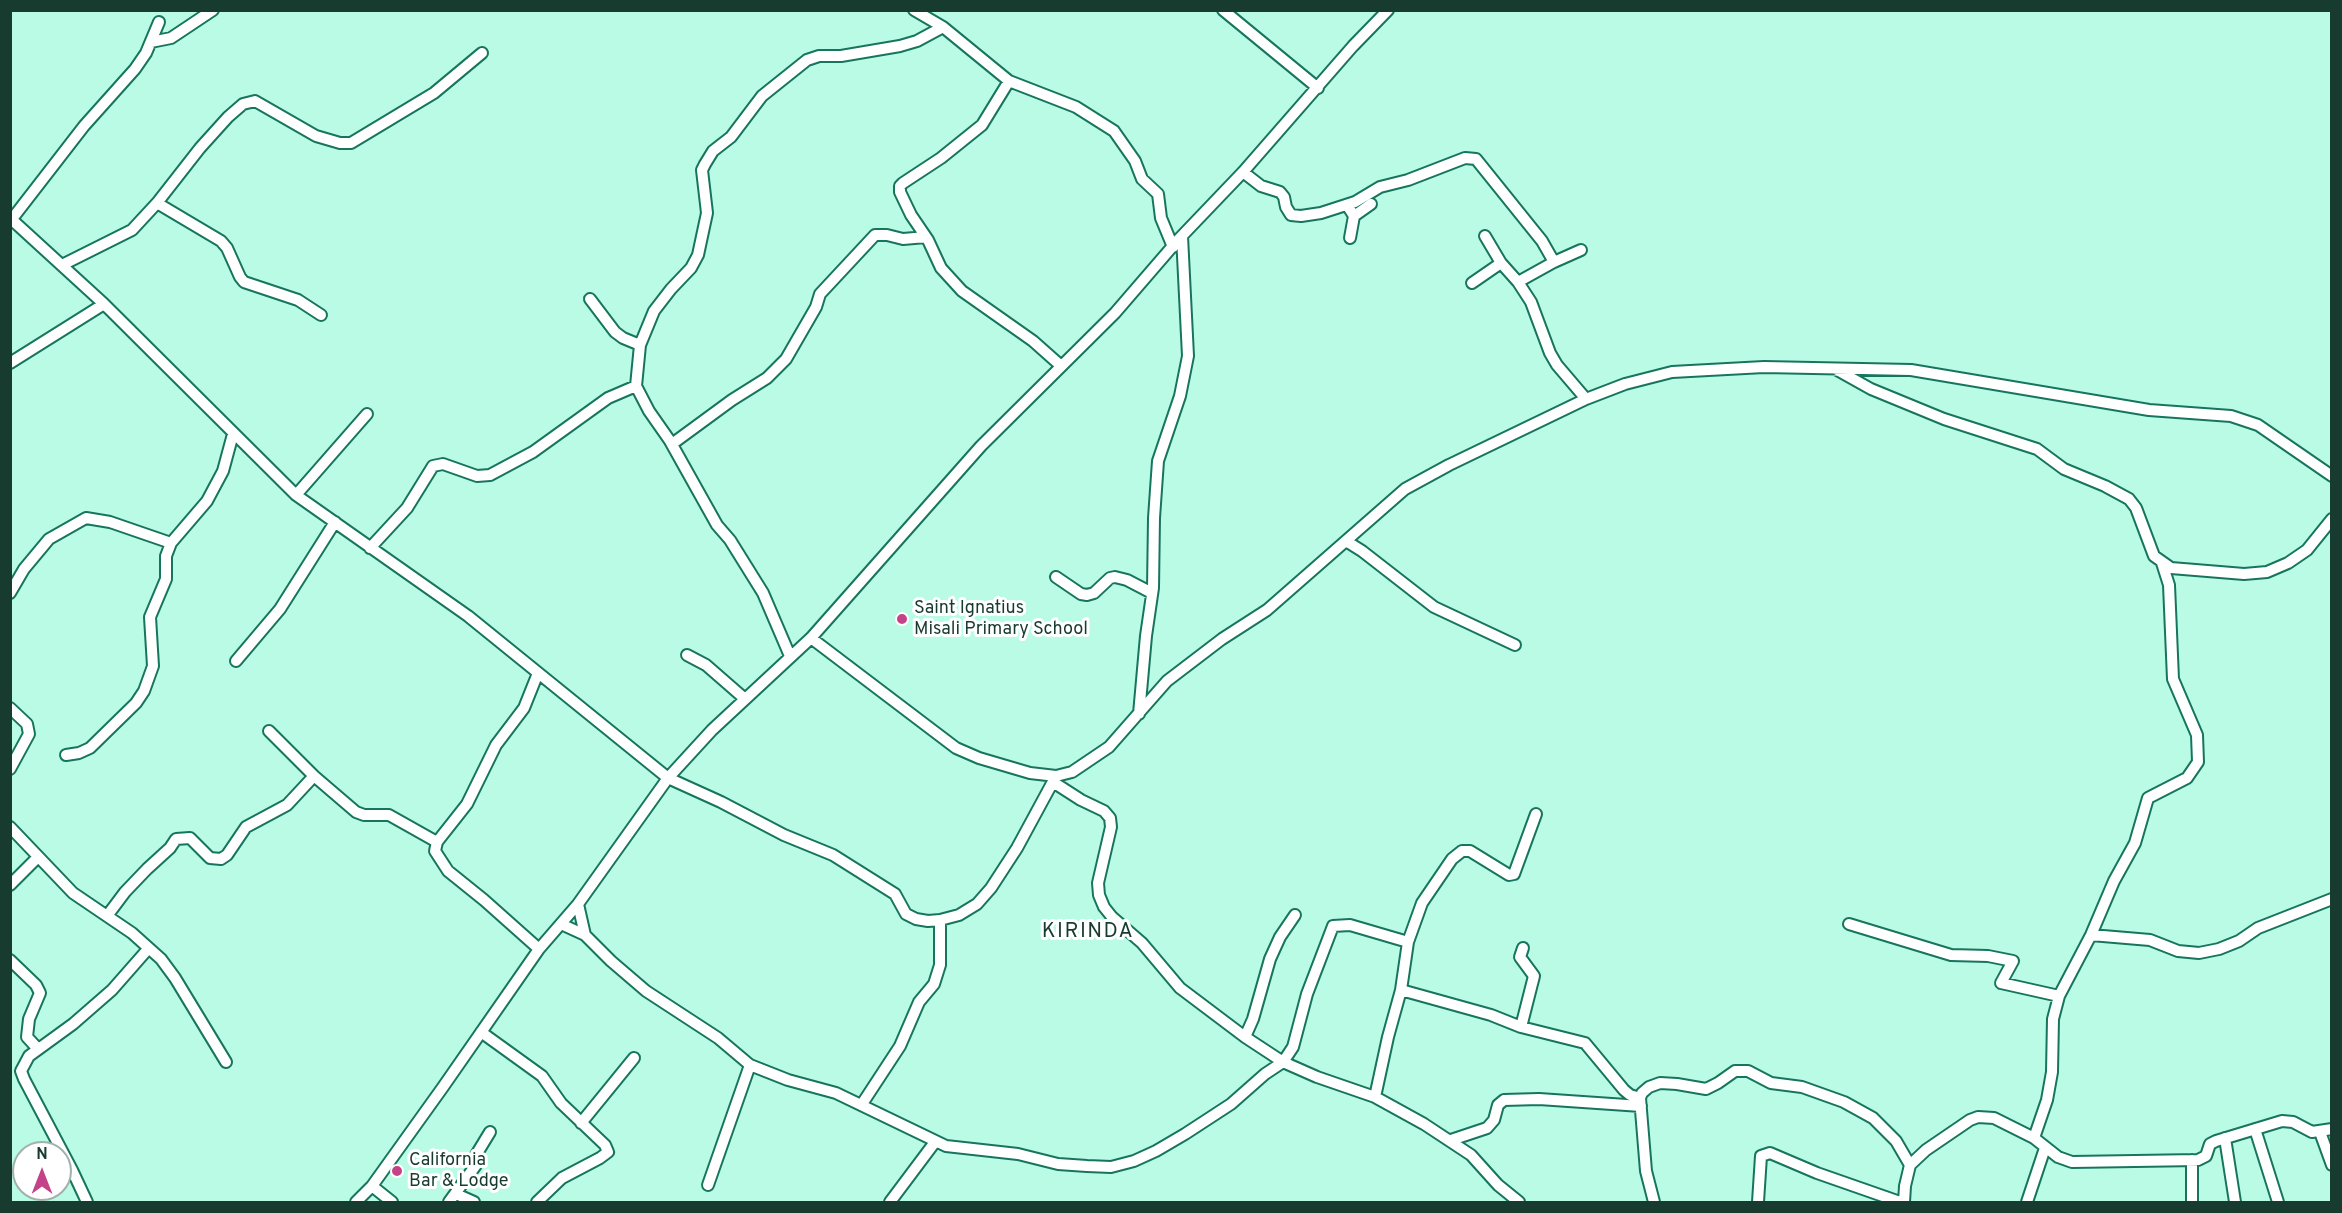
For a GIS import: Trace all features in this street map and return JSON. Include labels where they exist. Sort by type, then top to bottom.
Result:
[{"type":"street","points":[[151,42],[171,38],[213,10]]},
{"type":"street","points":[[914,10],[943,27],[1009,81],[1035,89],[1076,107],[1114,131],[1135,160],[1142,179],[1158,194],[1161,218],[1173,247]]},
{"type":"street","points":[[1223,10],[1317,88]]},
{"type":"street","points":[[356,1203],[372,1186],[539,949],[578,904],[668,778],[712,730],[811,638],[981,446],[1114,313],[1182,236],[1243,172],[1353,46],[1388,10]]},
{"type":"street","points":[[159,22],[151,42],[135,69],[77,133],[11,218],[104,304],[296,495],[468,616],[668,778],[721,802],[784,836],[833,855],[895,894],[906,914],[916,919],[928,921],[960,915],[977,904],[991,888],[1037,814],[1054,779],[1072,772],[1109,747],[1167,681],[1222,639],[1267,610],[1405,489],[1449,465],[1586,399],[1625,384],[1672,372],[1764,367],[1911,370],[2150,410],[2231,416],[2258,425],[2331,476]]},
{"type":"street","points":[[790,656],[763,592],[730,540],[717,525],[672,444],[649,411],[636,386],[640,345],[654,311],[691,268],[698,255],[707,213],[702,170],[712,152],[731,137],[762,96],[807,60],[819,56],[841,56],[900,46],[925,38],[943,27]]},
{"type":"street","points":[[62,265],[132,230],[200,148],[243,104],[255,101],[316,135],[340,143],[351,143],[434,93],[482,54]]},
{"type":"street","points":[[1009,81],[982,125],[941,158],[900,186],[900,192],[941,268],[962,291],[1033,341],[1060,365]]},
{"type":"street","points":[[1243,172],[1261,186],[1280,192],[1291,215],[1301,216],[1347,205],[1380,187],[1408,180],[1465,158],[1476,159],[1542,241],[1554,262]]},
{"type":"street","points":[[156,203],[221,241],[227,248],[244,282],[298,300],[321,315]]},
{"type":"street","points":[[1354,216],[1371,204]]},
{"type":"street","points":[[1347,205],[1354,216],[1350,238]]},
{"type":"street","points":[[672,444],[732,400],[768,378],[786,360],[816,307],[820,294],[875,235],[903,239],[926,237]]},
{"type":"street","points":[[1139,714],[1152,592],[1158,461],[1180,396],[1188,356],[1182,236]]},
{"type":"street","points":[[1485,236],[1501,263],[1518,282],[1531,302],[1550,353],[1557,365],[1586,399]]},
{"type":"street","points":[[1518,282],[1581,250]]},
{"type":"street","points":[[1472,283],[1501,263]]},
{"type":"street","points":[[591,299],[615,332],[640,345]]},
{"type":"street","points":[[10,363],[104,304]]},
{"type":"street","points":[[1834,369],[1871,389],[1944,419],[2037,449],[2064,469],[2129,499],[2136,508],[2150,547],[2162,563],[2169,585],[2173,679],[2197,735],[2198,762],[2187,778],[2148,798],[2135,843],[2114,881],[2091,935],[2059,996],[2053,1018],[2052,1072],[2034,1138]]},
{"type":"street","points":[[369,548],[407,508],[433,466],[443,464],[477,476],[490,475],[533,452],[608,398],[636,386]]},
{"type":"street","points":[[296,495],[367,414]]},
{"type":"street","points":[[66,755],[90,748],[136,703],[144,691],[153,666],[150,617],[166,579],[165,561],[171,543],[207,501],[223,471],[233,434]]},
{"type":"street","points":[[10,593],[24,569],[49,539],[86,518],[110,522],[171,543]]},
{"type":"street","points":[[2162,563],[2181,570],[2244,574],[2266,572],[2288,563],[2307,550],[2331,519]]},
{"type":"street","points":[[236,661],[280,609],[335,522]]},
{"type":"street","points":[[1346,541],[1434,607],[1515,645]]},
{"type":"street","points":[[1056,577],[1081,594],[1087,595],[1114,577],[1152,592]]},
{"type":"street","points":[[811,638],[956,748],[1009,768],[1054,779],[1081,800],[1104,811],[1110,818],[1111,827],[1098,883],[1099,895],[1104,907],[1142,942],[1180,988],[1245,1037],[1283,1062],[1317,1077],[1375,1097],[1451,1140],[1471,1155],[1498,1185],[1519,1203]]},
{"type":"street","points":[[687,656],[706,665],[745,699]]},
{"type":"street","points":[[538,673],[524,708],[496,745],[467,804],[437,842],[437,856],[448,871],[539,949]]},
{"type":"street","points":[[10,708],[27,724],[29,734],[10,769]]},
{"type":"street","points":[[269,731],[314,776],[356,812],[364,815],[389,815],[437,842]]},
{"type":"street","points":[[107,916],[125,892],[170,848],[176,839],[190,838],[210,858],[221,859],[227,855],[246,826],[286,805],[314,776]]},
{"type":"street","points":[[1375,1097],[1401,990],[1408,942],[1422,903],[1452,859],[1462,851],[1470,851],[1512,875],[1518,866],[1536,814]]},
{"type":"street","points":[[10,827],[73,892],[132,933],[160,959],[175,978],[226,1062]]},
{"type":"street","points":[[10,885],[38,857]]},
{"type":"street","points":[[2091,935],[2150,940],[2178,951],[2199,953],[2219,949],[2239,941],[2258,928],[2331,899]]},
{"type":"street","points":[[578,904],[585,935]]},
{"type":"street","points":[[1245,1037],[1253,1019],[1270,959],[1294,915]]},
{"type":"street","points":[[862,1104],[900,1046],[919,1002],[934,984],[940,966],[939,920]]},
{"type":"street","points":[[561,924],[585,935],[611,962],[646,991],[718,1038],[750,1065],[767,1073],[836,1093],[934,1142],[956,1148],[1018,1154],[1058,1164],[1111,1167],[1134,1161],[1176,1140],[1231,1104],[1265,1074],[1283,1062],[1293,1047],[1307,994],[1333,926],[1350,925],[1408,942]]},
{"type":"street","points":[[1849,924],[1951,955],[1988,956],[2013,961],[2001,983],[2059,996]]},
{"type":"street","points":[[1521,1027],[1534,976],[1520,957],[1523,948]]},
{"type":"street","points":[[87,1203],[21,1071],[29,1056],[73,1024],[112,990],[148,949]]},
{"type":"street","points":[[10,960],[27,975],[40,993],[29,1019],[27,1037],[38,1049]]},
{"type":"street","points":[[1401,990],[1521,1027],[1585,1043],[1624,1090],[1640,1102]]},
{"type":"street","points":[[481,1032],[542,1076],[561,1103],[605,1145],[608,1152],[568,1173],[543,1194],[537,1203]]},
{"type":"street","points":[[581,1123],[634,1058]]},
{"type":"street","points":[[708,1185],[750,1065]]},
{"type":"street","points":[[1654,1203],[1646,1171],[1640,1102],[1645,1090],[1660,1083],[1706,1089],[1735,1071],[1748,1071],[1772,1083],[1802,1087],[1844,1102],[1873,1118],[1896,1141],[1910,1165]]},
{"type":"street","points":[[1451,1140],[1487,1128],[1494,1120],[1498,1105],[1504,1100],[1640,1102]]},
{"type":"street","points":[[1905,1203],[1905,1186],[1910,1165],[1926,1150],[1978,1117],[1994,1118],[2034,1138],[2058,1157],[2072,1162],[2204,1158],[2210,1144],[2288,1121],[2304,1129],[2326,1130],[2331,1165]]},
{"type":"street","points":[[2255,1129],[2278,1203]]},
{"type":"street","points":[[474,1203],[452,1198],[476,1166],[476,1155],[490,1132]]},
{"type":"street","points":[[2225,1138],[2235,1203]]},
{"type":"street","points":[[890,1203],[934,1142]]},
{"type":"street","points":[[2027,1203],[2045,1148]]},
{"type":"street","points":[[1758,1203],[1761,1156],[1770,1153],[1900,1203]]},
{"type":"street","points":[[2192,1160],[2192,1203]]},
{"type":"street","points":[[372,1186],[392,1203]]},
{"type":"place","name":"Saint Ignatius Misali Primary School","points":[[902,619]]},
{"type":"place","name":"California Bar & Lodge","points":[[397,1171]]},
{"type":"district","name":"KIRINDA","points":[[1088,933]]}]
